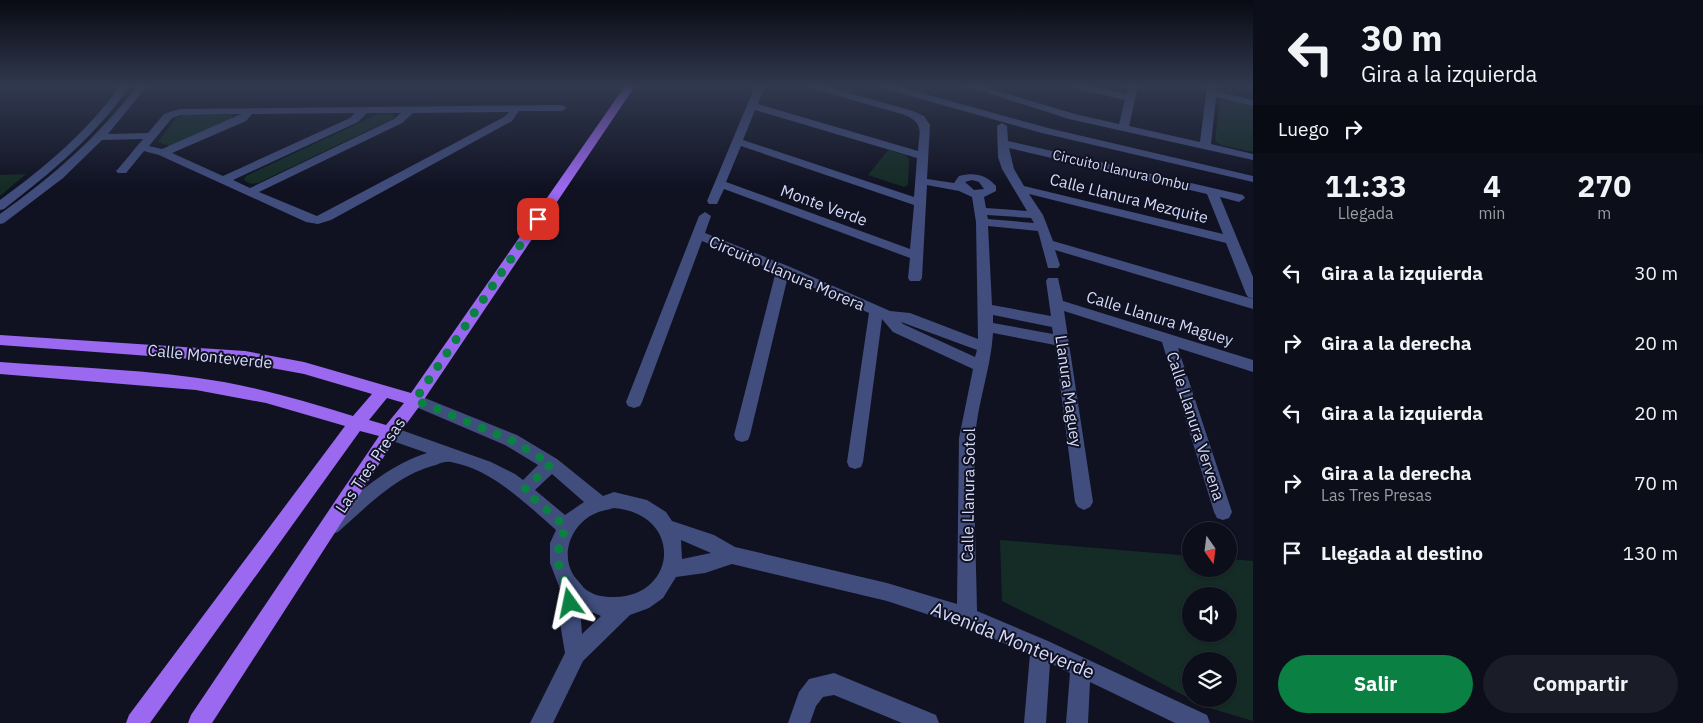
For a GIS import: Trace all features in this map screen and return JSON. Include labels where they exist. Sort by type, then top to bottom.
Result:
[{"type":"main road","name":"Las Tres Presas","points":[[199,723],[390,433],[415,400],[607,120]]},
{"type":"main road","name":"Calle Monteverde","points":[[0,340],[245,357],[304,368],[415,400]]},
{"type":"main road","name":"Calle Monteverde","points":[[0,368],[151,377],[226,388],[278,400],[390,433]]},
{"type":"main road","name":"Las Tres Presas","points":[[137,723],[356,424],[384,391]]},
{"type":"street","points":[[0,206],[50,168],[90,131],[99,120]]},
{"type":"street","points":[[0,220],[66,169],[101,137],[115,120]]},
{"type":"street","points":[[122,170],[165,120]]},
{"type":"street","points":[[163,153],[240,120]]},
{"type":"street","points":[[223,180],[354,120]]},
{"type":"street","points":[[250,192],[399,120]]},
{"type":"street","points":[[142,147],[163,153],[310,219],[318,220],[327,217],[507,120]]},
{"type":"street","points":[[713,201],[747,120]]},
{"type":"street","points":[[800,120],[923,156]]},
{"type":"street","points":[[915,278],[925,125],[921,120]]},
{"type":"street","points":[[1006,120],[1046,131],[1253,179]]},
{"type":"street","points":[[1089,120],[1253,157]]},
{"type":"street","points":[[1123,128],[1125,120]]},
{"type":"street","points":[[1205,146],[1208,120]]},
{"type":"street","points":[[109,128],[159,126]]},
{"type":"street","points":[[1002,126],[1008,169],[1037,215],[1043,228],[1053,265]]},
{"type":"street","points":[[101,137],[152,136]]},
{"type":"street","points":[[737,141],[920,203]]},
{"type":"street","name":"Circuito Llanura Ombu","points":[[1003,143],[1240,198]]},
{"type":"street","points":[[50,168],[66,169]]},
{"type":"street","name":"Calle Llanura Sotol","points":[[921,177],[961,184],[973,177],[990,186],[990,191],[978,194],[982,216],[987,309],[985,347],[967,438],[967,617]]},
{"type":"street","name":"Monte Verde","points":[[720,184],[916,256]]},
{"type":"street","name":"Calle Llanura Mezquite","points":[[1020,188],[1231,240]]},
{"type":"street","points":[[1212,192],[1253,294]]},
{"type":"street","points":[[982,216],[1037,215]]},
{"type":"street","name":"Circuito Llanura Morera","points":[[634,402],[704,216]]},
{"type":"street","points":[[982,216],[1043,228]]},
{"type":"street","name":"Circuito Llanura Morera","points":[[698,236],[783,269],[882,314],[910,319],[985,347]]},
{"type":"street","points":[[1048,244],[1253,304]]},
{"type":"street","points":[[742,435],[783,269]]},
{"type":"street","name":"Llanura Maguey","points":[[1052,281],[1060,323],[1084,502]]},
{"type":"street","name":"Calle Llanura Maguey","points":[[1057,304],[1253,366]]},
{"type":"street","points":[[987,309],[1060,323]]},
{"type":"street","name":"Circuito Llanura Morera","points":[[882,314],[898,328],[981,366]]},
{"type":"street","name":"Circuito Llanura Morera","points":[[855,462],[882,314]]},
{"type":"street","points":[[986,327],[1062,341]]},
{"type":"street","name":"Calle Llanura Vervena","points":[[1168,339],[1223,512]]},
{"type":"street","points":[[415,400],[511,440],[551,464],[599,503]]},
{"type":"street","points":[[390,433],[485,467],[509,479],[566,527]]},
{"type":"street","points":[[325,532],[384,482],[403,470],[430,459],[450,454]]},
{"type":"street","points":[[524,490],[551,464]]},
{"type":"street","name":"Avenida Monteverde","points":[[672,569],[666,581],[655,593],[640,602],[624,607],[604,607],[585,600],[570,588],[561,573],[557,558],[559,541],[566,527],[580,512],[599,503],[622,501],[644,507],[657,515],[666,526],[707,541],[732,555],[878,590],[967,617],[1081,666],[1199,723]]},
{"type":"street","points":[[666,526],[672,540],[674,554],[672,569],[705,564],[732,555]]},
{"type":"street","points":[[570,588],[571,629],[576,654]]},
{"type":"street","points":[[541,723],[576,654],[624,607]]},
{"type":"street","points":[[1035,723],[1041,648]]},
{"type":"street","points":[[1077,723],[1081,666]]},
{"type":"street","points":[[799,723],[807,700],[817,687],[834,684],[928,723]]},
{"type":"green space","points":[[175,120],[232,120],[170,146],[158,142]]},
{"type":"green space","points":[[366,120],[390,120],[258,183],[251,184],[244,180],[246,176]]},
{"type":"green space","points":[[1218,120],[1253,120],[1253,152],[1221,145],[1215,141]]},
{"type":"green space","points":[[888,150],[905,155],[909,159],[908,185],[904,187],[868,175]]},
{"type":"green space","points":[[26,174],[0,196],[0,175]]},
{"type":"green space","points":[[1000,540],[1182,555],[1182,578],[1238,578],[1238,560],[1253,561],[1253,721],[1206,707],[1237,707],[1237,652],[1182,652],[1182,695],[1093,646],[1002,601]]},
{"type":"route","points":[[538,219],[415,400],[511,440],[551,464],[524,490],[566,527],[559,541],[557,558],[561,573],[570,588],[570,603]]}]
